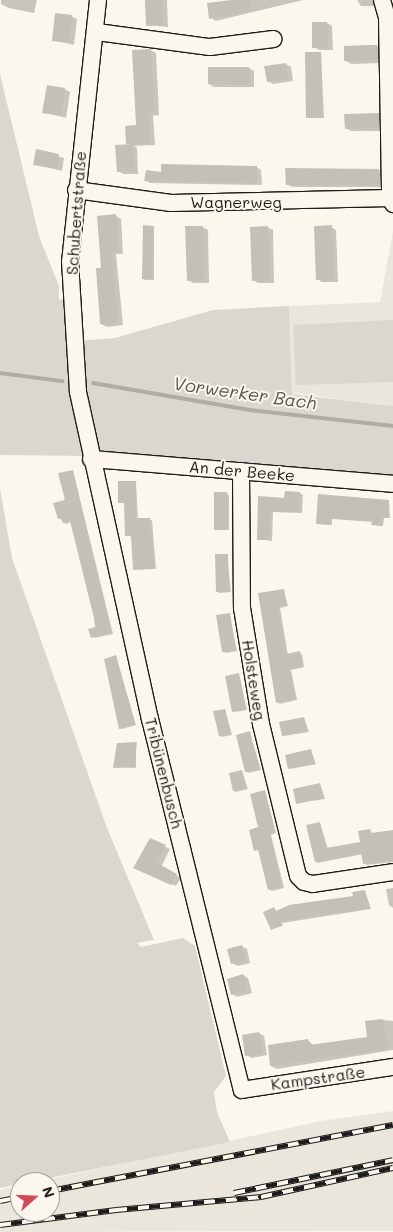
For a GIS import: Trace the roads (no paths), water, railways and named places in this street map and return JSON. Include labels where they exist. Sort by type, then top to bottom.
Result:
[{"type":"street","name":"Schubertstraße","points":[[90,457],[78,392],[70,261],[76,190],[96,32],[98,0]]},
{"type":"street","points":[[382,0],[387,18],[391,201]]},
{"type":"street","points":[[96,32],[210,47],[273,39]]},
{"type":"street","name":"Wagnerweg","points":[[76,190],[172,202],[391,201]]},
{"type":"street","name":"An der Beeke","points":[[90,457],[393,484]]},
{"type":"street","name":"Tribünenbusch","points":[[90,457],[150,720],[242,1090]]},
{"type":"street","name":"Holsteweg","points":[[241,471],[242,608],[261,724],[298,876],[304,882],[393,872]]},
{"type":"street","name":"Kampstraße","points":[[242,1090],[393,1067]]},
{"type":"waterway","name":"Vorwerker Bach","points":[[0,373],[62,381]]},
{"type":"waterway","name":"Vorwerker Bach","points":[[93,383],[250,410],[393,426]]},
{"type":"railway","points":[[60,1189],[393,1125]]},
{"type":"railway","points":[[234,1193],[393,1160]]},
{"type":"railway","points":[[0,1225],[116,1210],[261,1197],[393,1168]]},
{"type":"railway","points":[[0,1201],[10,1199]]}]
